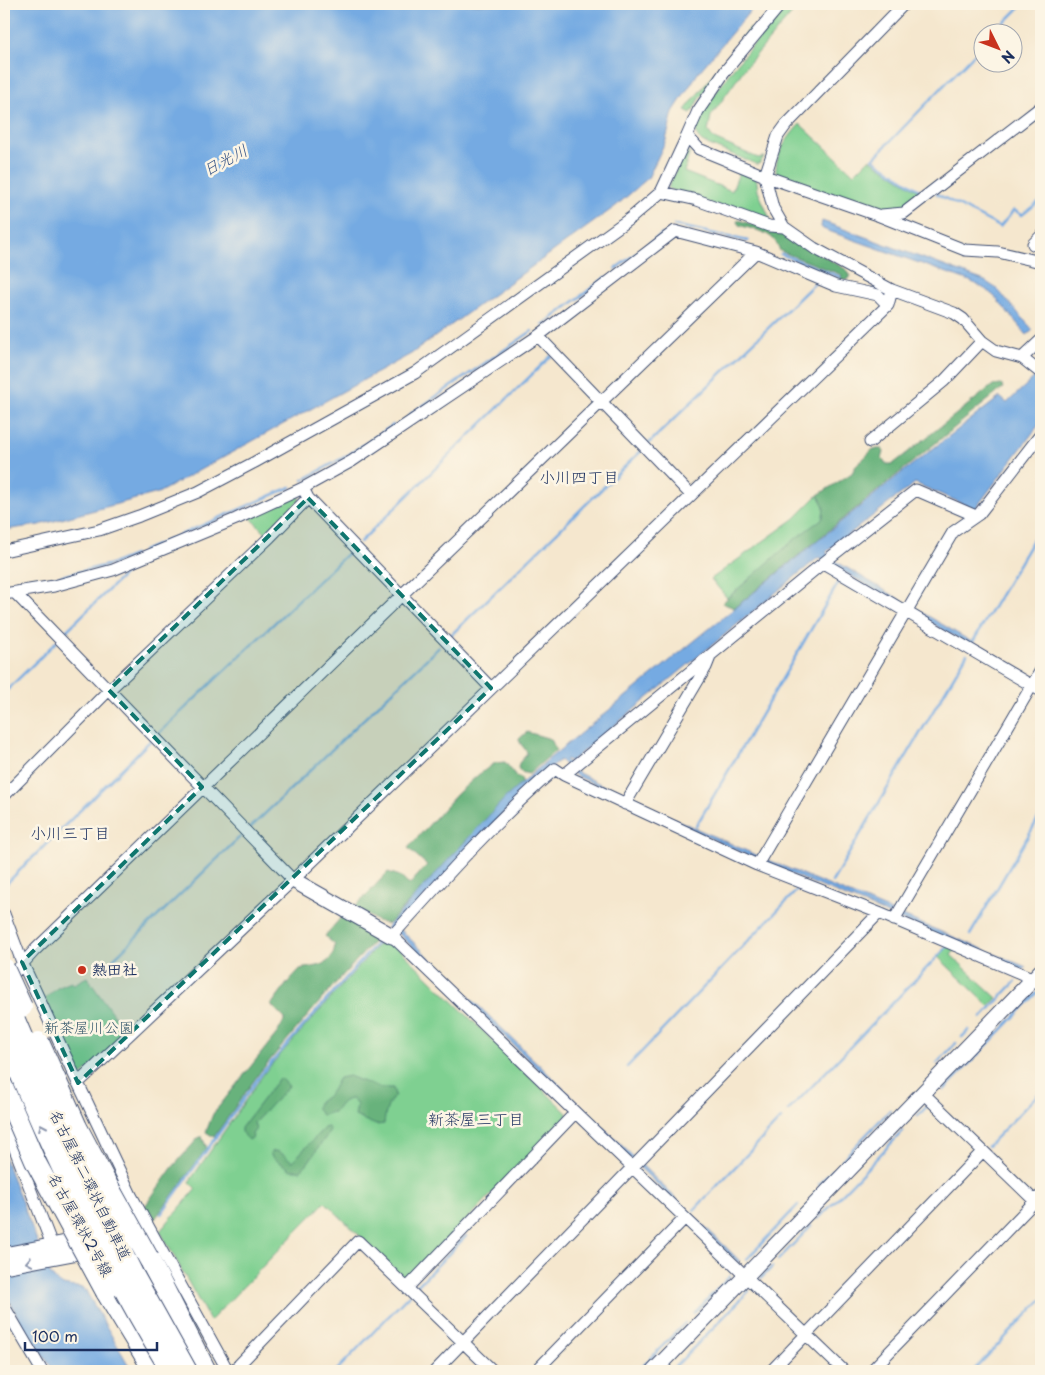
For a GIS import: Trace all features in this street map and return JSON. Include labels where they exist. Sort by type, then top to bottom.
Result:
[{"type":"highway","name":"名古屋環状2号線","points":[[7,978],[29,1042],[101,1197],[197,1371]]},
{"type":"highway","points":[[7,978],[77,1127],[149,1259],[206,1371]]},
{"type":"highway","name":"名古屋第二環状自動車道","points":[[7,978],[68,1145],[133,1274],[187,1371]]},
{"type":"highway","name":"名古屋第二環状自動車道","points":[[4,1034],[33,1106],[79,1204],[120,1282],[171,1371]]},
{"type":"highway","name":"名古屋環状2号線","points":[[4,1075],[36,1146],[89,1242],[165,1371]]},
{"type":"highway","points":[[4,1089],[36,1161],[106,1292],[154,1371]]},
{"type":"street","points":[[4,551],[99,530],[198,492],[415,373],[632,217],[661,192],[698,111],[720,78],[781,4]]},
{"type":"street","points":[[904,4],[786,125],[778,136],[764,176],[773,208],[784,227],[814,248],[892,290],[954,313],[982,341],[996,351],[1022,358],[1039,371]]},
{"type":"street","points":[[877,215],[904,213],[1041,107]]},
{"type":"street","points":[[687,136],[699,149],[764,176],[877,215],[965,250],[998,252],[1041,262]]},
{"type":"street","points":[[661,192],[697,200],[769,226],[784,227]]},
{"type":"street","points":[[9,593],[54,586],[113,570],[305,493],[538,336],[675,231],[756,252],[836,286],[878,296],[888,305]]},
{"type":"street","points":[[1041,236],[1033,244],[1041,248]]},
{"type":"street","points":[[7,978],[756,252]]},
{"type":"street","points":[[78,1083],[293,880],[888,305],[892,290]]},
{"type":"street","points":[[538,336],[691,495]]},
{"type":"street","points":[[1022,358],[1041,340]]},
{"type":"street","points":[[870,442],[944,381],[982,341]]},
{"type":"street","points":[[760,860],[952,532],[978,514],[1041,434]]},
{"type":"street","points":[[568,771],[916,490],[976,516]]},
{"type":"street","points":[[305,493],[491,688]]},
{"type":"street","points":[[4,796],[109,690],[270,537],[305,493]]},
{"type":"street","points":[[828,560],[1037,682],[896,916]]},
{"type":"street","points":[[9,593],[109,690],[293,880],[392,932],[575,1113],[636,1165],[685,1218],[809,1332],[844,1371]]},
{"type":"street","points":[[627,801],[706,667],[710,655]]},
{"type":"street","points":[[392,932],[528,792],[555,769],[568,771],[627,801],[880,913],[896,916],[1039,977],[654,1371]]},
{"type":"street","points":[[435,1371],[880,913]]},
{"type":"street","points":[[4,914],[7,978],[78,1083],[144,1219],[228,1371]]},
{"type":"street","points":[[871,1371],[1039,1201],[983,1151],[924,1094]]},
{"type":"street","points":[[407,1288],[575,1113]]},
{"type":"street","points":[[4,1121],[52,1249]]},
{"type":"street","points":[[771,1371],[983,1151]]},
{"type":"street","points":[[536,1371],[685,1218]]},
{"type":"street","points":[[4,1255],[89,1242],[120,1232],[144,1219]]},
{"type":"street","points":[[233,1371],[358,1241],[493,1371]]},
{"type":"street","points":[[4,1266],[52,1249]]},
{"type":"street","points":[[4,1306],[42,1371]]},
{"type":"highlighted area","points":[[308,498],[491,688],[78,1083],[22,962],[202,787],[109,690]]},
{"type":"green space","points":[[787,4],[800,4],[745,68],[711,116],[708,131],[714,139],[758,158],[764,157],[759,164],[756,164],[702,142],[698,138],[696,131],[699,116],[731,71]]},
{"type":"green space","points":[[750,28],[753,31],[700,98],[691,113],[685,110]]},
{"type":"green space","points":[[800,124],[854,174],[869,159],[923,194],[905,209],[879,212],[777,177],[777,162],[782,148]]},
{"type":"green space","points":[[690,152],[684,172],[732,191],[740,170],[756,175],[758,191],[770,219],[767,223],[668,188],[683,154]]},
{"type":"green space","points":[[738,220],[788,235],[847,270],[850,275],[848,279],[840,280],[842,275],[780,251],[774,239],[764,233],[739,225]]},
{"type":"green space","points":[[1001,384],[1003,388],[734,608],[722,603],[795,539],[823,518],[824,506],[818,495],[852,473],[855,467],[873,449],[882,449],[884,452],[882,459],[886,464],[893,464],[993,385]]},
{"type":"green space","points":[[818,495],[824,506],[823,518],[727,598],[711,579],[794,519]]},
{"type":"green space","points":[[298,496],[300,500],[266,534],[250,517]]},
{"type":"green space","points":[[527,732],[551,739],[556,750],[529,774],[521,772],[518,768],[519,763],[527,754],[519,739]]},
{"type":"green space","points":[[505,762],[516,776],[521,778],[522,783],[388,924],[377,921],[355,907],[388,872],[400,876],[408,884],[411,883],[427,865],[408,848],[457,794],[478,775],[495,763]]},
{"type":"green space","points":[[343,915],[378,937],[333,986],[260,1072],[214,1137],[206,1132],[213,1114],[278,1032],[285,1019],[271,1005],[300,969],[318,966],[331,958],[335,945],[325,936]]},
{"type":"green space","points":[[384,938],[392,942],[567,1113],[567,1117],[409,1279],[404,1279],[325,1202],[210,1321],[160,1231],[196,1189],[189,1182],[265,1072]]},
{"type":"green space","points":[[949,946],[956,949],[951,955],[997,998],[989,1006],[938,957]]},
{"type":"green space","name":"新茶屋川公園","points":[[87,977],[126,1033],[81,1076],[45,999],[57,988],[71,982],[74,984]]},
{"type":"green space","points":[[349,1076],[380,1088],[393,1088],[395,1095],[387,1109],[384,1124],[376,1125],[355,1116],[357,1105],[352,1099],[343,1102],[334,1112],[322,1115],[318,1111],[318,1103],[327,1096],[339,1078]]},
{"type":"green space","points":[[279,1078],[289,1086],[254,1123],[256,1129],[252,1134],[253,1137],[249,1140],[241,1132],[241,1128]]},
{"type":"green space","points":[[328,1127],[330,1131],[301,1170],[291,1170],[272,1157],[270,1153],[273,1151],[279,1152],[293,1161],[324,1128]]},
{"type":"green space","points":[[199,1137],[202,1137],[207,1148],[152,1223],[145,1206],[172,1168]]},
{"type":"water","name":"日光川","points":[[4,4],[756,4],[698,73],[673,112],[666,140],[648,178],[616,206],[411,354],[158,493],[39,525],[4,530]]},
{"type":"water","points":[[822,221],[985,281],[997,289],[1033,330],[1027,335],[994,296],[970,281],[823,229],[821,227]]},
{"type":"water","points":[[1041,371],[1041,422],[975,509],[915,483],[826,552],[832,559],[1041,683],[1041,687],[819,557],[570,762],[567,759],[565,760],[575,771],[632,800],[758,856],[1026,967],[1023,970],[757,860],[575,775],[560,760],[526,789],[396,928],[403,932],[740,1261],[738,1263],[399,934],[386,928],[505,798],[550,758],[900,474],[1000,397],[1007,403]]},
{"type":"water","points":[[4,1156],[49,1272],[60,1283],[87,1290],[132,1371],[54,1371],[21,1324],[4,1289]]},
{"type":"waterway","points":[[1005,22],[1023,4]]},
{"type":"waterway","points":[[922,192],[873,159],[972,56]]},
{"type":"waterway","points":[[937,194],[1000,227],[1014,210],[1022,215],[1041,200]]},
{"type":"waterway","points":[[674,225],[748,241]]},
{"type":"waterway","points":[[615,269],[662,234]]},
{"type":"waterway","points":[[781,254],[840,277]]},
{"type":"waterway","points":[[543,325],[606,277]]},
{"type":"waterway","points":[[647,445],[815,283]]},
{"type":"waterway","points":[[409,415],[532,331]]},
{"type":"waterway","points":[[360,542],[551,356]]},
{"type":"waterway","points":[[303,480],[348,455],[393,425]]},
{"type":"waterway","points":[[450,636],[641,451]]},
{"type":"waterway","points":[[143,551],[291,487]]},
{"type":"waterway","points":[[971,645],[1041,526]]},
{"type":"waterway","points":[[157,735],[351,550]]},
{"type":"waterway","points":[[23,585],[112,564],[134,555]]},
{"type":"waterway","points":[[62,635],[130,569]]},
{"type":"waterway","points":[[696,826],[840,580]]},
{"type":"waterway","points":[[4,693],[56,642]]},
{"type":"waterway","points":[[249,829],[439,647]]},
{"type":"waterway","points":[[832,882],[967,654]]},
{"type":"waterway","points":[[4,886],[151,740]]},
{"type":"waterway","points":[[970,935],[1041,814]]},
{"type":"waterway","points":[[104,968],[242,835]]},
{"type":"waterway","points":[[627,1067],[801,886]]},
{"type":"waterway","points":[[161,1214],[262,1073],[383,936]]},
{"type":"waterway","points":[[788,1111],[947,947]]},
{"type":"waterway","points":[[981,1018],[1015,982]]},
{"type":"waterway","points":[[944,1090],[1040,990]]},
{"type":"waterway","points":[[962,1037],[969,1030]]},
{"type":"waterway","points":[[937,1063],[956,1043]]},
{"type":"waterway","points":[[988,1146],[1041,1091]]},
{"type":"waterway","points":[[918,1116],[926,1107]]},
{"type":"waterway","points":[[842,1160],[890,1110]]},
{"type":"waterway","points":[[694,1210],[781,1119]]},
{"type":"waterway","points":[[818,1219],[903,1131]]},
{"type":"waterway","points":[[819,1184],[833,1170]]},
{"type":"waterway","points":[[747,1259],[798,1205]]},
{"type":"waterway","points":[[778,1260],[811,1226]]},
{"type":"waterway","points":[[414,1289],[466,1236]]},
{"type":"waterway","points":[[761,1278],[772,1267]]},
{"type":"waterway","points":[[694,1313],[730,1276]]},
{"type":"waterway","points":[[671,1371],[749,1291]]},
{"type":"waterway","points":[[336,1371],[409,1295]]},
{"type":"waterway","points":[[973,1371],[1041,1300]]},
{"type":"waterway","points":[[642,1367],[685,1323]]},
{"type":"place","name":"熱田社","points":[[82,970]]},
{"type":"district","name":"小川四丁目","points":[[579,477]]},
{"type":"district","name":"小川三丁目","points":[[70,833]]},
{"type":"district","name":"新茶屋三丁目","points":[[476,1119]]}]
